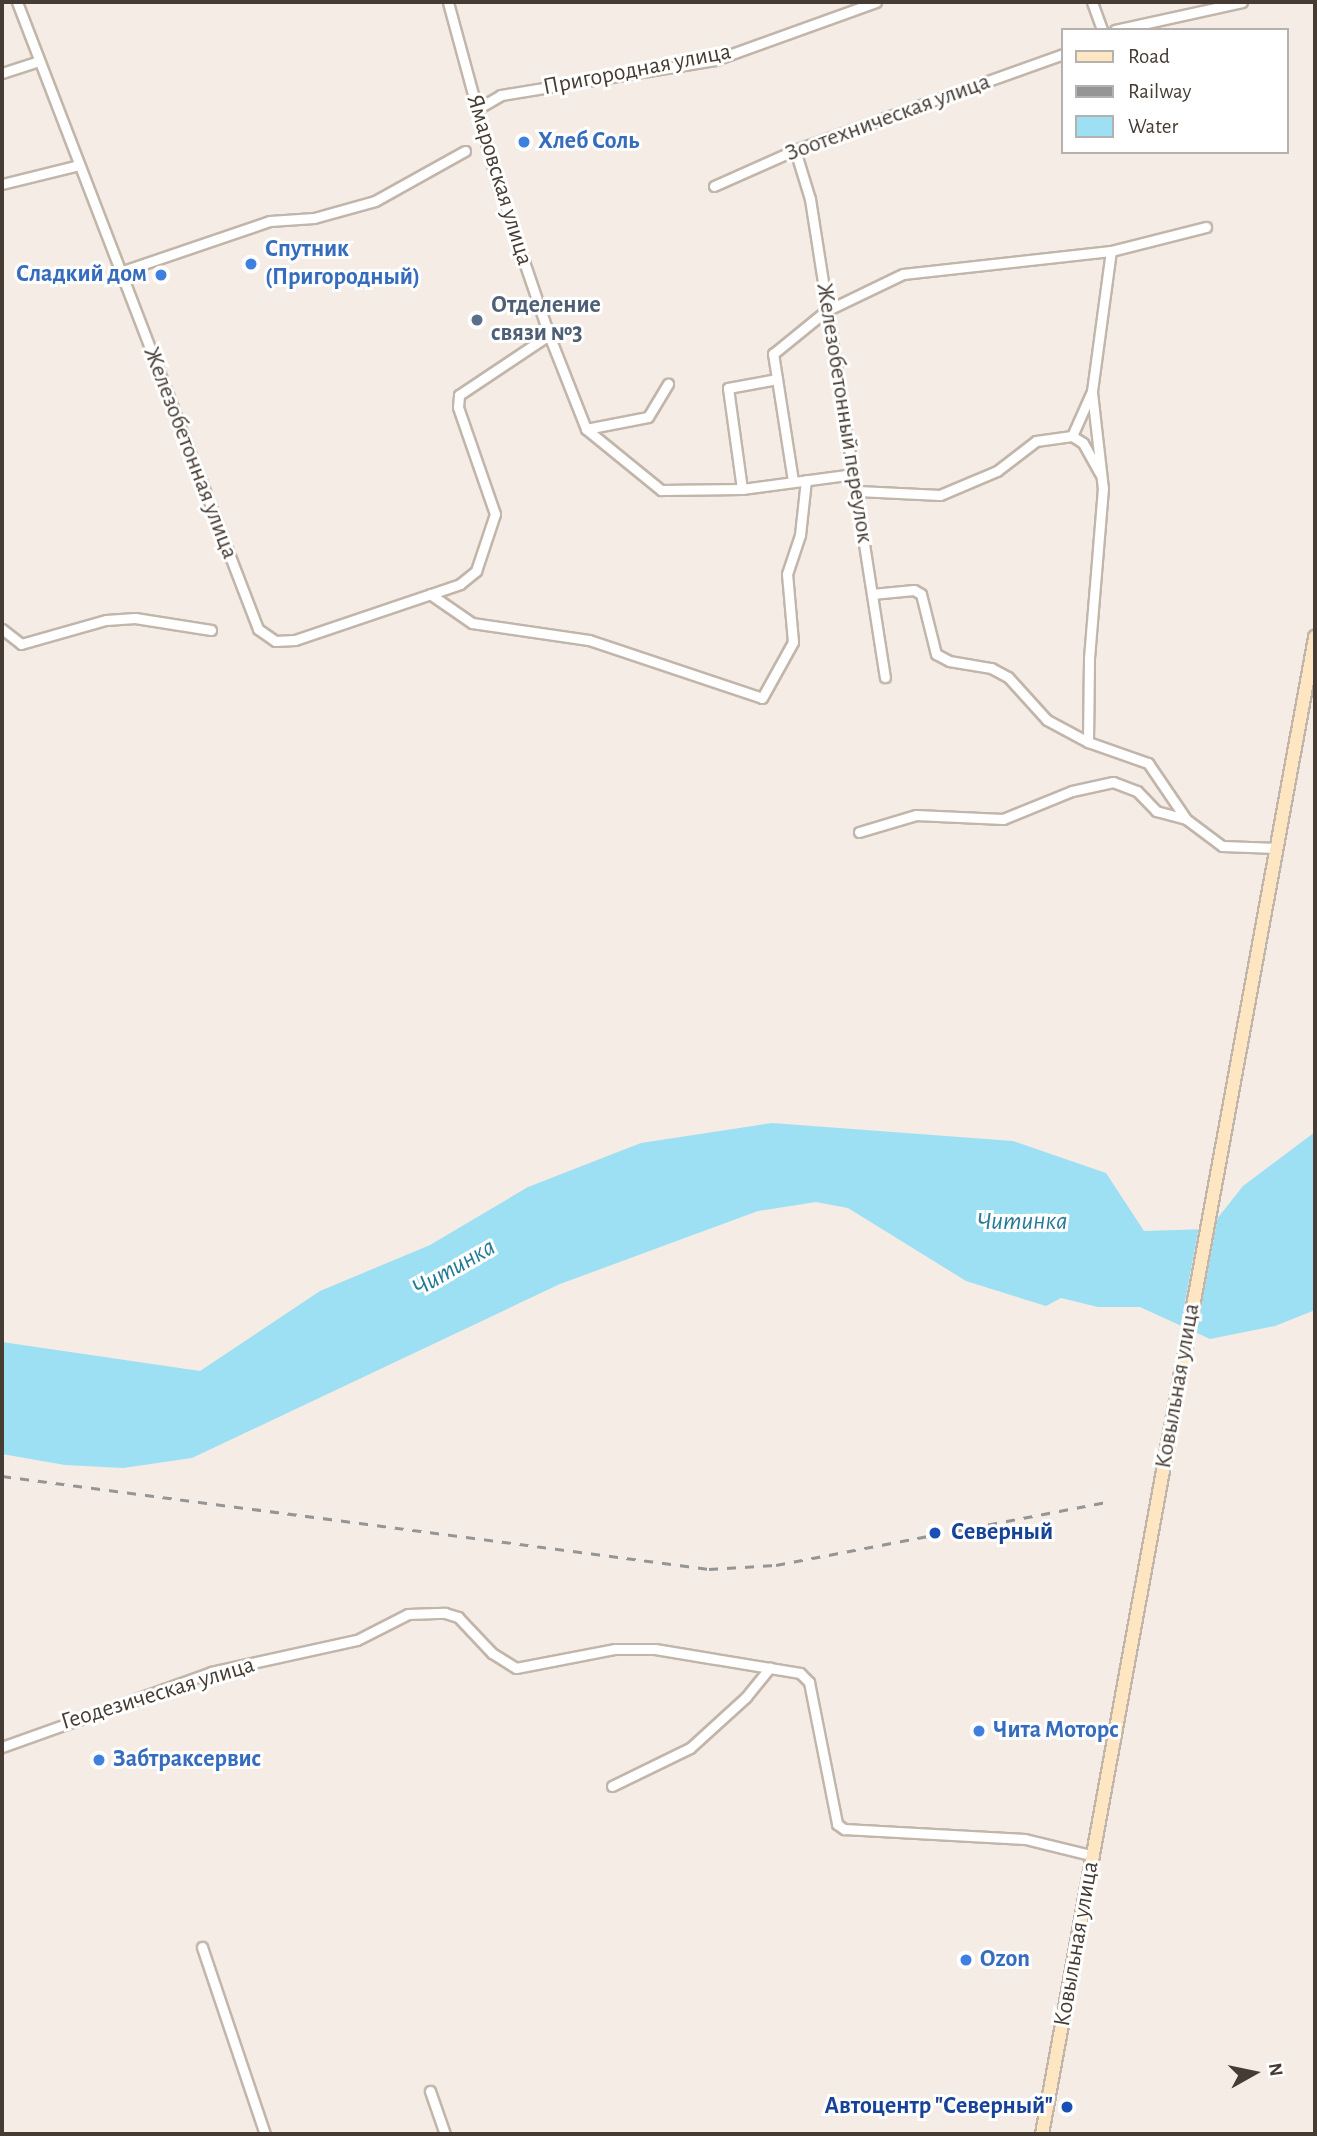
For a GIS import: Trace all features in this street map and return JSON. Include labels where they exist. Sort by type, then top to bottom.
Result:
[{"type":"main road","name":"Ковыльная улица","points":[[1042,2134],[1315,638]]},
{"type":"street","name":"Железобетонная улица","points":[[18,2],[258,629],[275,641],[295,640],[460,584],[476,570],[495,514],[458,407],[459,395],[549,335]]},
{"type":"street","name":"Ямаровская улица","points":[[448,2],[477,109],[549,335],[586,429]]},
{"type":"street","name":"Пригородная улица","points":[[477,109],[501,95],[715,60],[876,2]]},
{"type":"street","points":[[1092,2],[1101,28]]},
{"type":"street","points":[[1124,28],[1242,2]]},
{"type":"street","name":"Зоотехническая улица","points":[[714,186],[795,150],[1062,54]]},
{"type":"street","points":[[2,73],[39,61]]},
{"type":"street","points":[[120,272],[270,221],[314,218],[375,201],[465,150]]},
{"type":"street","name":"Железобетонный переулок","points":[[795,150],[810,198],[885,677]]},
{"type":"street","points":[[2,184],[79,165]]},
{"type":"street","points":[[793,481],[777,379],[775,347],[826,312],[902,274],[1111,251],[1206,228]]},
{"type":"street","points":[[1088,742],[1089,657],[1103,479],[1092,391],[1111,251]]},
{"type":"street","points":[[742,489],[728,388],[777,379]]},
{"type":"street","points":[[586,429],[648,416],[668,384]]},
{"type":"street","points":[[1072,436],[1092,391]]},
{"type":"street","points":[[586,429],[661,490],[742,489],[855,474]]},
{"type":"street","points":[[858,491],[940,495],[997,471],[1036,441],[1072,436],[1083,443],[1103,479]]},
{"type":"street","points":[[430,594],[472,622],[589,640],[762,698],[793,642],[788,574],[800,535],[806,480]]},
{"type":"street","points":[[873,594],[914,590],[921,594],[936,654],[991,668],[1008,677],[1047,720],[1088,742],[1148,763],[1186,819],[1222,846],[1276,848]]},
{"type":"street","points":[[2,629],[21,644],[106,620],[135,618],[211,631]]},
{"type":"street","points":[[859,832],[916,815],[1003,819],[1072,791],[1113,782],[1137,791],[1156,811],[1186,819]]},
{"type":"street","name":"Геодезическая улица","points":[[2,1746],[211,1672],[357,1640],[408,1614],[446,1613],[458,1617],[492,1653],[516,1668],[615,1649],[642,1649],[800,1672],[809,1682],[837,1824],[844,1829],[1025,1839],[1094,1856]]},
{"type":"street","points":[[612,1786],[690,1748],[746,1697],[770,1667]]},
{"type":"street","points":[[202,1947],[265,2134]]},
{"type":"street","points":[[430,2091],[445,2134]]},
{"type":"water","name":"Читинка","points":[[772,1123],[1013,1141],[1106,1173],[1144,1231],[1209,1229],[1243,1186],[1315,1132],[1315,1310],[1275,1326],[1210,1339],[1140,1307],[1098,1307],[1061,1298],[1046,1306],[966,1281],[848,1208],[816,1202],[758,1211],[560,1284],[192,1458],[123,1468],[65,1465],[2,1454],[2,1342],[200,1371],[320,1291],[430,1245],[528,1187],[641,1143]]},
{"type":"pier","points":[[1219,1210],[1196,1336],[1180,1329],[1199,1226],[1207,1226]]},
{"type":"railway","points":[[2,1476],[709,1569],[776,1565],[1105,1502]]},
{"type":"place","name":"Хлеб Соль","points":[[524,142]]},
{"type":"place","name":"Спутник (Пригородный)","points":[[251,264]]},
{"type":"place","name":"Сладкий дом","points":[[161,275]]},
{"type":"place","name":"Отделение связи №3","points":[[477,320]]},
{"type":"place","name":"Северный","points":[[935,1533]]},
{"type":"place","name":"Чита Моторс","points":[[979,1731]]},
{"type":"place","name":"Забтраксервис","points":[[99,1760]]},
{"type":"place","name":"Ozon","points":[[966,1960]]},
{"type":"place","name":"Автоцентр \"Северный\"","points":[[1067,2107]]}]
